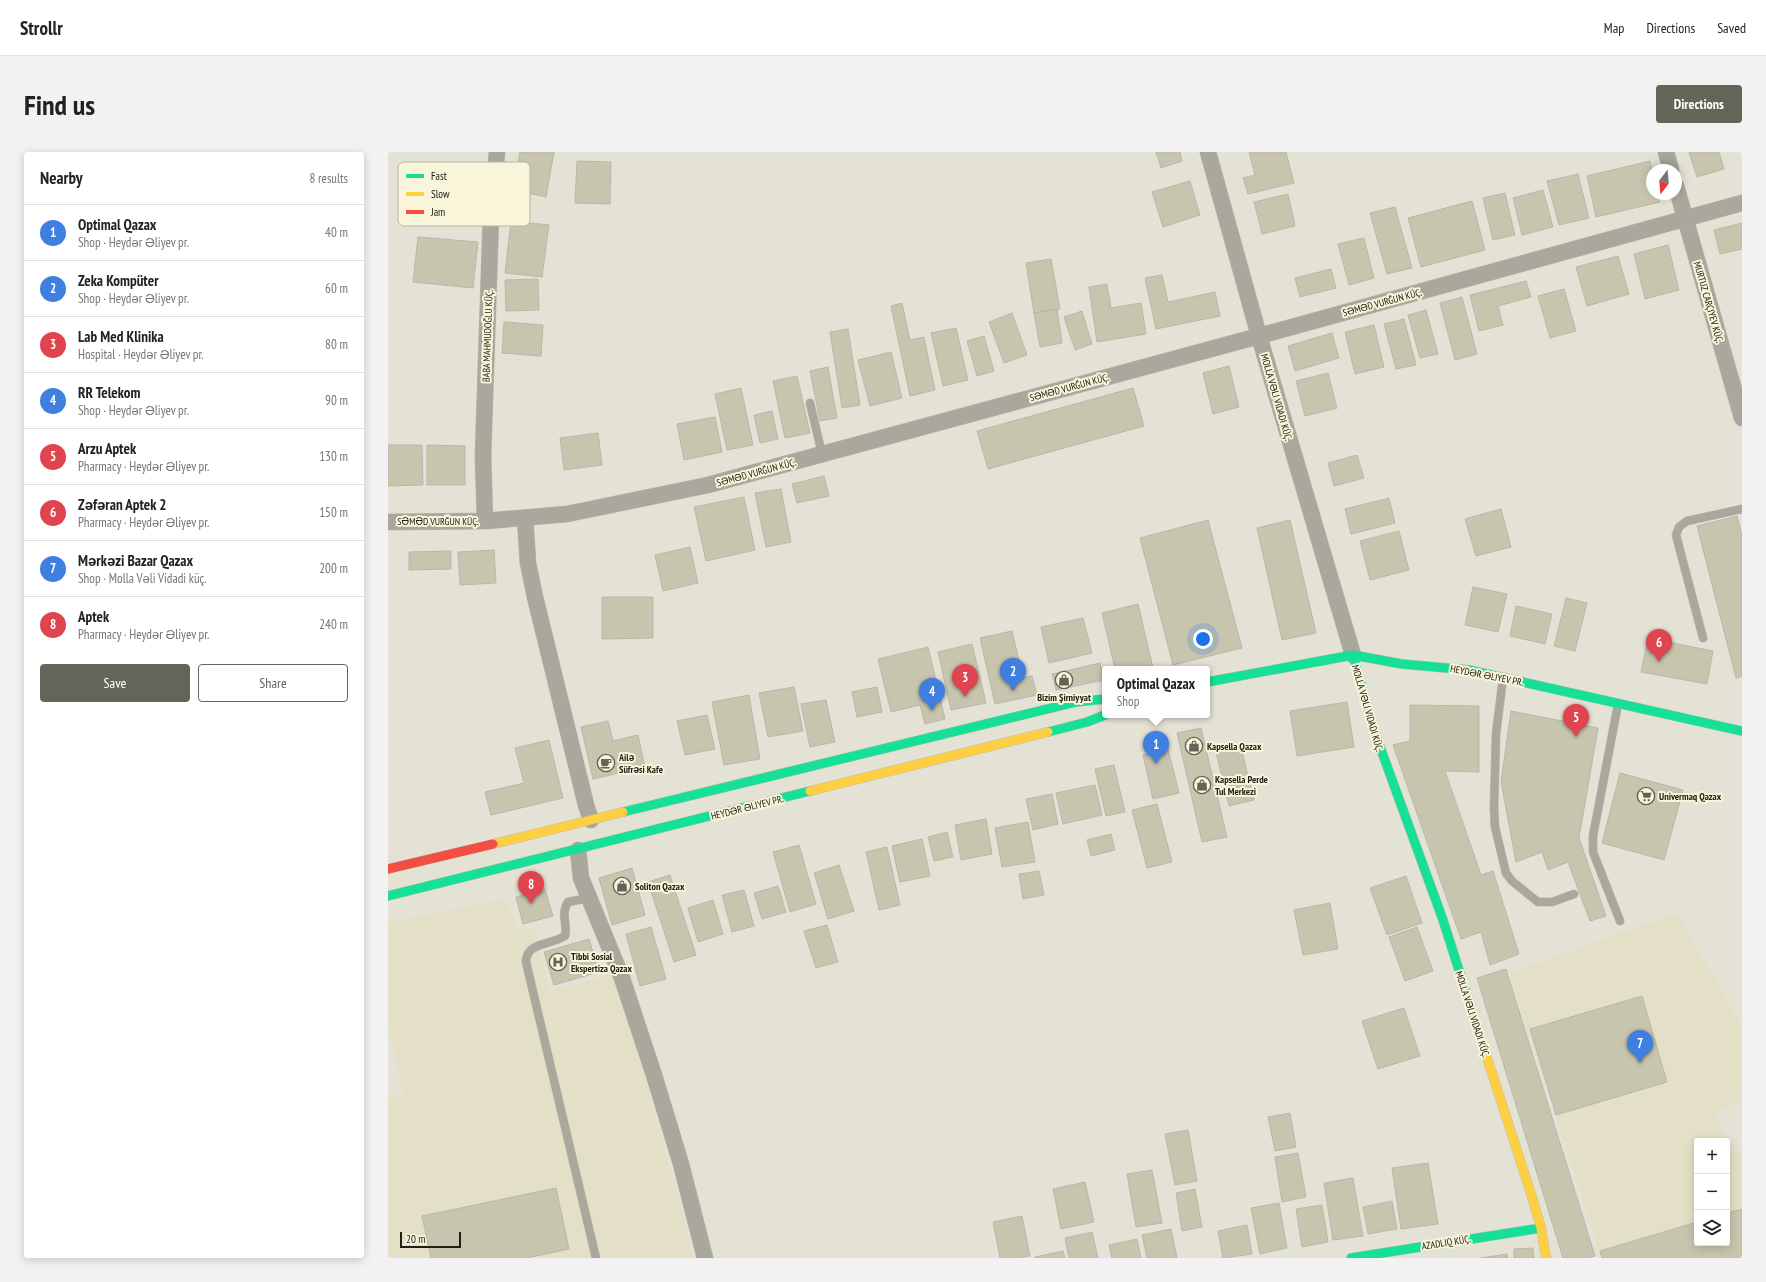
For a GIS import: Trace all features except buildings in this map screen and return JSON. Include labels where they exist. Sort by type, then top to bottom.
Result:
[{"type":"main road","name":"HEYDƏR ƏLIYEV PR.","points":[[1210,681],[1353,655],[1402,664],[1469,670],[1742,731]]},
{"type":"main road","name":"MOLLA VƏLI VIDADI KÜÇ.","points":[[1353,655],[1374,733],[1443,920],[1541,1228],[1546,1258]]},
{"type":"main road","points":[[388,869],[573,836],[592,820],[1076,702],[1102,699]]},
{"type":"main road","name":"HEYDƏR ƏLIYEV PR.","points":[[388,896],[573,836],[1087,722],[1102,716]]},
{"type":"main road","points":[[1351,1258],[1541,1228]]},
{"type":"street","name":"BABA MAHMUDOĞLU KÜÇ.","points":[[496,162],[497,152]]},
{"type":"street","name":"MOLLA VƏLI VIDADI KÜÇ.","points":[[1208,152],[1259,336],[1353,655]]},
{"type":"street","points":[[1666,152],[1669,164]]},
{"type":"street","points":[[1680,200],[1742,418]]},
{"type":"street","name":"SƏMƏD VURĞUN KÜÇ.","points":[[388,522],[485,521],[567,514],[607,507],[708,485],[1259,336],[1742,203]]},
{"type":"street","name":"BABA MAHMUDOĞLU KÜÇ.","points":[[485,521],[483,456],[491,226]]},
{"type":"street","points":[[525,518],[528,563],[535,597],[586,804],[592,820]]},
{"type":"street","points":[[573,836],[581,878],[622,978],[652,1068],[681,1164],[705,1258]]},
{"type":"lane","points":[[810,403],[822,454]]},
{"type":"lane","points":[[1702,638],[1676,535],[1679,527],[1687,521],[1742,509]]},
{"type":"lane","points":[[1503,677],[1496,734],[1494,808],[1495,827],[1506,873],[1512,881],[1538,902],[1552,902],[1574,894]]},
{"type":"lane","points":[[1618,703],[1593,836],[1593,852],[1620,921]]},
{"type":"lane","points":[[588,898],[568,902],[564,908],[567,928],[565,936],[559,940],[531,948],[526,955],[526,962],[596,1258]]},
{"type":"shaded area","points":[[507,899],[517,932],[533,927],[550,991],[611,974],[646,1079],[694,1258],[388,1258],[388,1099],[404,1095],[388,1023],[388,923]]},
{"type":"shaded area","points":[[1677,913],[1742,1026],[1742,1101],[1715,1112],[1724,1138],[1694,1138],[1694,1246],[1730,1246],[1730,1154],[1742,1150],[1742,1258],[1602,1258],[1509,973]]},
{"type":"traffic: fast","points":[[1353,655],[1375,733],[1443,920],[1478,1030]]},
{"type":"traffic: fast","points":[[1210,681],[1353,655],[1402,664],[1469,670],[1742,731]]},
{"type":"traffic: fast","points":[[623,812],[1076,702],[1102,699]]},
{"type":"traffic: fast","points":[[1048,732],[1087,722],[1102,716]]},
{"type":"traffic: fast","points":[[388,896],[810,791]]},
{"type":"traffic: fast","points":[[1351,1258],[1541,1228]]},
{"type":"traffic: slow","points":[[810,791],[1048,732]]},
{"type":"traffic: slow","points":[[493,844],[623,812]]},
{"type":"traffic: slow","points":[[1478,1030],[1533,1200],[1541,1228],[1546,1258]]},
{"type":"traffic: jam","points":[[388,869],[493,844]]},
{"type":"place","name":"Zəfəran Aptek 2","points":[[1659,662]]},
{"type":"place","name":"Bizim Şirniyyat","points":[[1064,680]]},
{"type":"place","name":"Zeka Kompüter","points":[[1013,691]]},
{"type":"place","name":"Lab Med Klinika","points":[[965,697]]},
{"type":"place","name":"RR Telekom","points":[[932,711]]},
{"type":"place","name":"Arzu Aptek","points":[[1576,737]]},
{"type":"place","name":"Kapsella Qazax","points":[[1194,746]]},
{"type":"place","name":"Ailə Süfrəsi Kafe","points":[[606,763]]},
{"type":"place","name":"Optimal Qazax","points":[[1156,764]]},
{"type":"place","name":"Kapsella Perde Tul Merkezi","points":[[1202,785]]},
{"type":"place","name":"Univermaq Qazax","points":[[1646,796]]},
{"type":"place","name":"Soliton Qazax","points":[[622,886]]},
{"type":"place","name":"Aptek","points":[[531,904]]},
{"type":"place","name":"Tibbi Sosial Ekspertiza Qazax","points":[[558,962]]},
{"type":"place","name":"Mərkəzi Bazar Qazax","points":[[1640,1063]]}]
